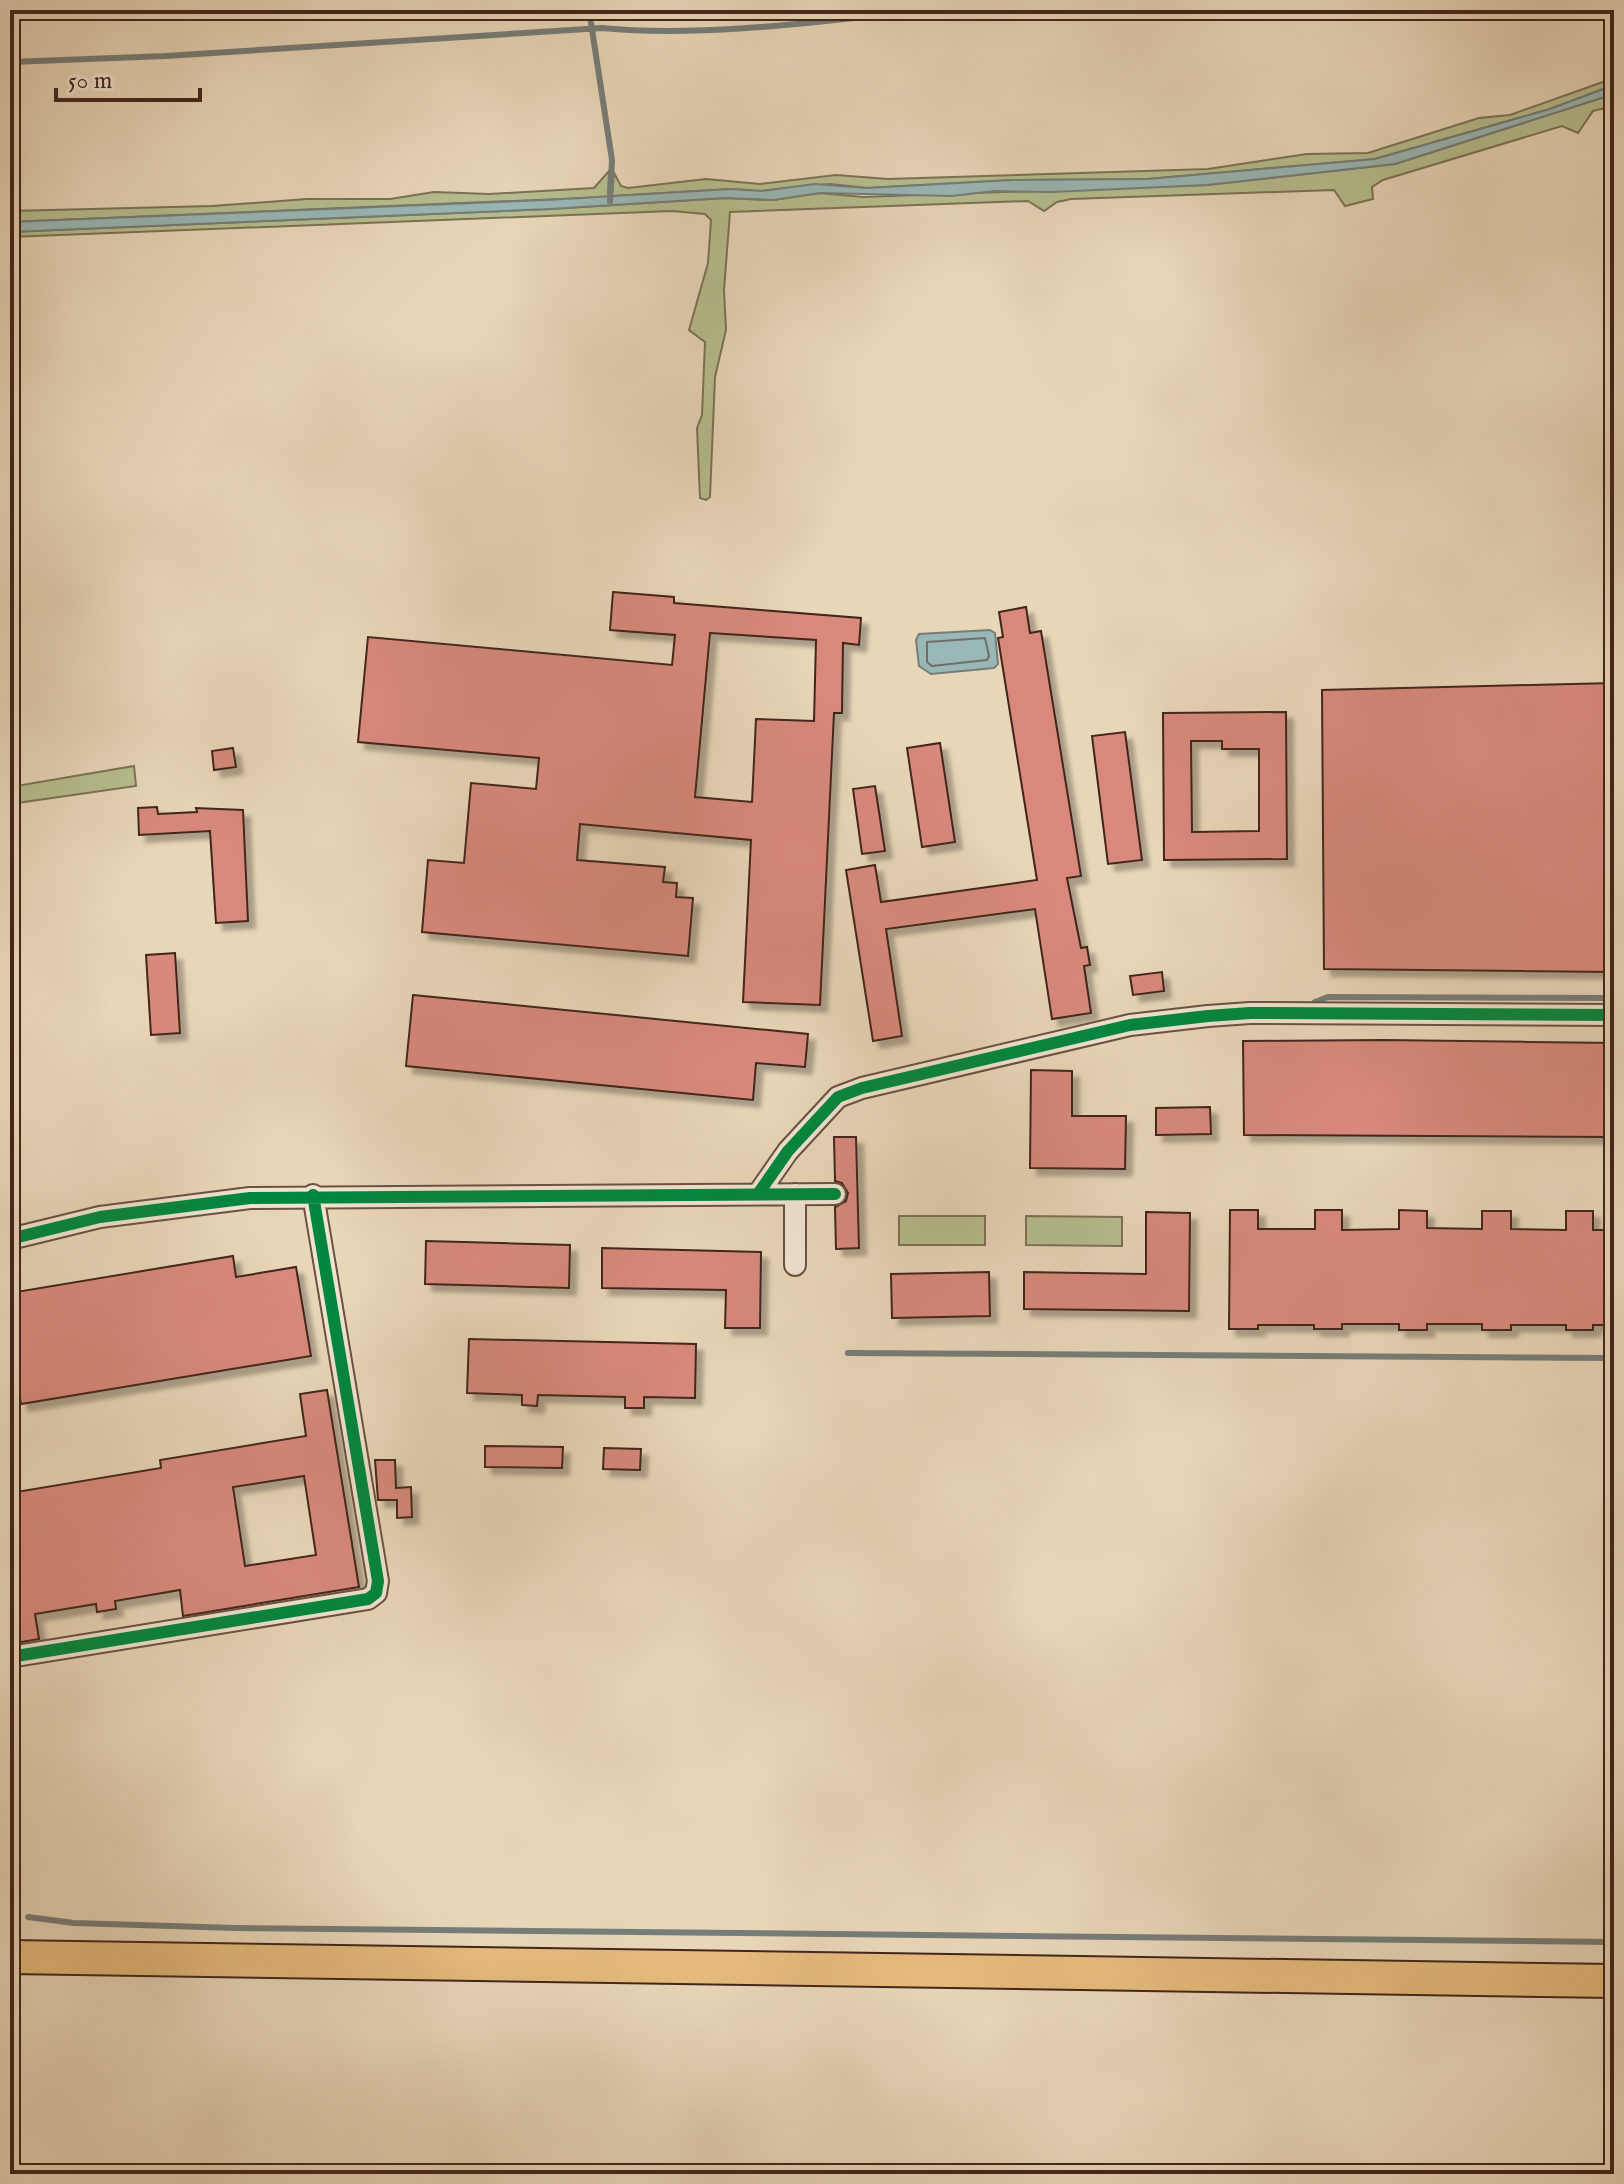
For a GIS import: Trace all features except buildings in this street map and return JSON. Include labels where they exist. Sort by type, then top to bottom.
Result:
[{"type":"main road","points":[[10,1957],[1614,1981]]},
{"type":"street","points":[[758,1194],[788,1151],[838,1097],[862,1088],[1130,1025],[1250,1013],[1614,1015]]},
{"type":"street","points":[[795,1194],[795,1265]]},
{"type":"street","points":[[10,1239],[100,1217],[250,1198],[313,1195],[835,1194]]},
{"type":"street","points":[[10,1657],[368,1599],[376,1593],[378,1581],[313,1195]]},
{"type":"green space","points":[[1614,78],[1614,85],[1550,109],[1375,159],[1148,179],[1013,180],[867,188],[830,184],[761,191],[731,189],[612,196],[614,173],[621,186],[628,188],[706,179],[760,184],[836,175],[888,179],[1208,169],[1307,154],[1368,153],[1479,118],[1510,115]]},
{"type":"green space","points":[[1614,94],[1614,106],[1593,111],[1578,133],[1562,126],[1383,180],[1372,187],[1373,199],[1345,206],[1334,190],[1071,199],[1057,202],[1044,211],[1028,201],[730,212],[724,290],[726,330],[715,377],[710,497],[706,500],[700,498],[697,428],[702,415],[705,342],[689,330],[708,263],[711,220],[705,214],[672,211],[10,237],[10,232],[550,209],[725,198],[773,200],[820,193],[863,197],[1207,185],[1395,164]]},
{"type":"green space","points":[[609,171],[608,197],[10,222],[10,211],[212,206],[307,199],[390,199],[434,192],[489,194],[594,188]]},
{"type":"green space","points":[[134,766],[136,786],[10,804],[10,787]]},
{"type":"green space","points":[[899,1216],[985,1216],[985,1245],[899,1245]]},
{"type":"green space","points":[[1026,1216],[1122,1217],[1122,1246],[1026,1245]]},
{"type":"water","points":[[1614,85],[1614,94],[1395,164],[1207,185],[1052,192],[994,191],[952,196],[820,193],[773,200],[725,198],[550,209],[10,232],[10,222],[547,200],[731,189],[761,191],[815,184],[867,188],[1013,180],[1148,179],[1375,159],[1550,109]]},
{"type":"water","points":[[990,630],[995,633],[998,664],[994,668],[931,674],[919,666],[916,640],[919,634]]},
{"type":"waterway","points":[[589,10],[612,160],[610,201]]},
{"type":"waterway","points":[[10,62],[166,56],[602,28],[722,30],[925,10]]},
{"type":"waterway","points":[[1315,1002],[1328,997],[1614,998]]},
{"type":"waterway","points":[[848,1353],[1614,1358]]},
{"type":"waterway","points":[[28,1917],[74,1923],[235,1928],[1614,1942]]},
{"type":"cycle path","points":[[758,1194],[788,1151],[838,1097],[862,1088],[1130,1025],[1250,1013],[1614,1015]]},
{"type":"cycle path","points":[[10,1239],[100,1217],[250,1198],[835,1194]]},
{"type":"cycle path","points":[[10,1657],[368,1599],[376,1593],[378,1581],[313,1195]]}]
